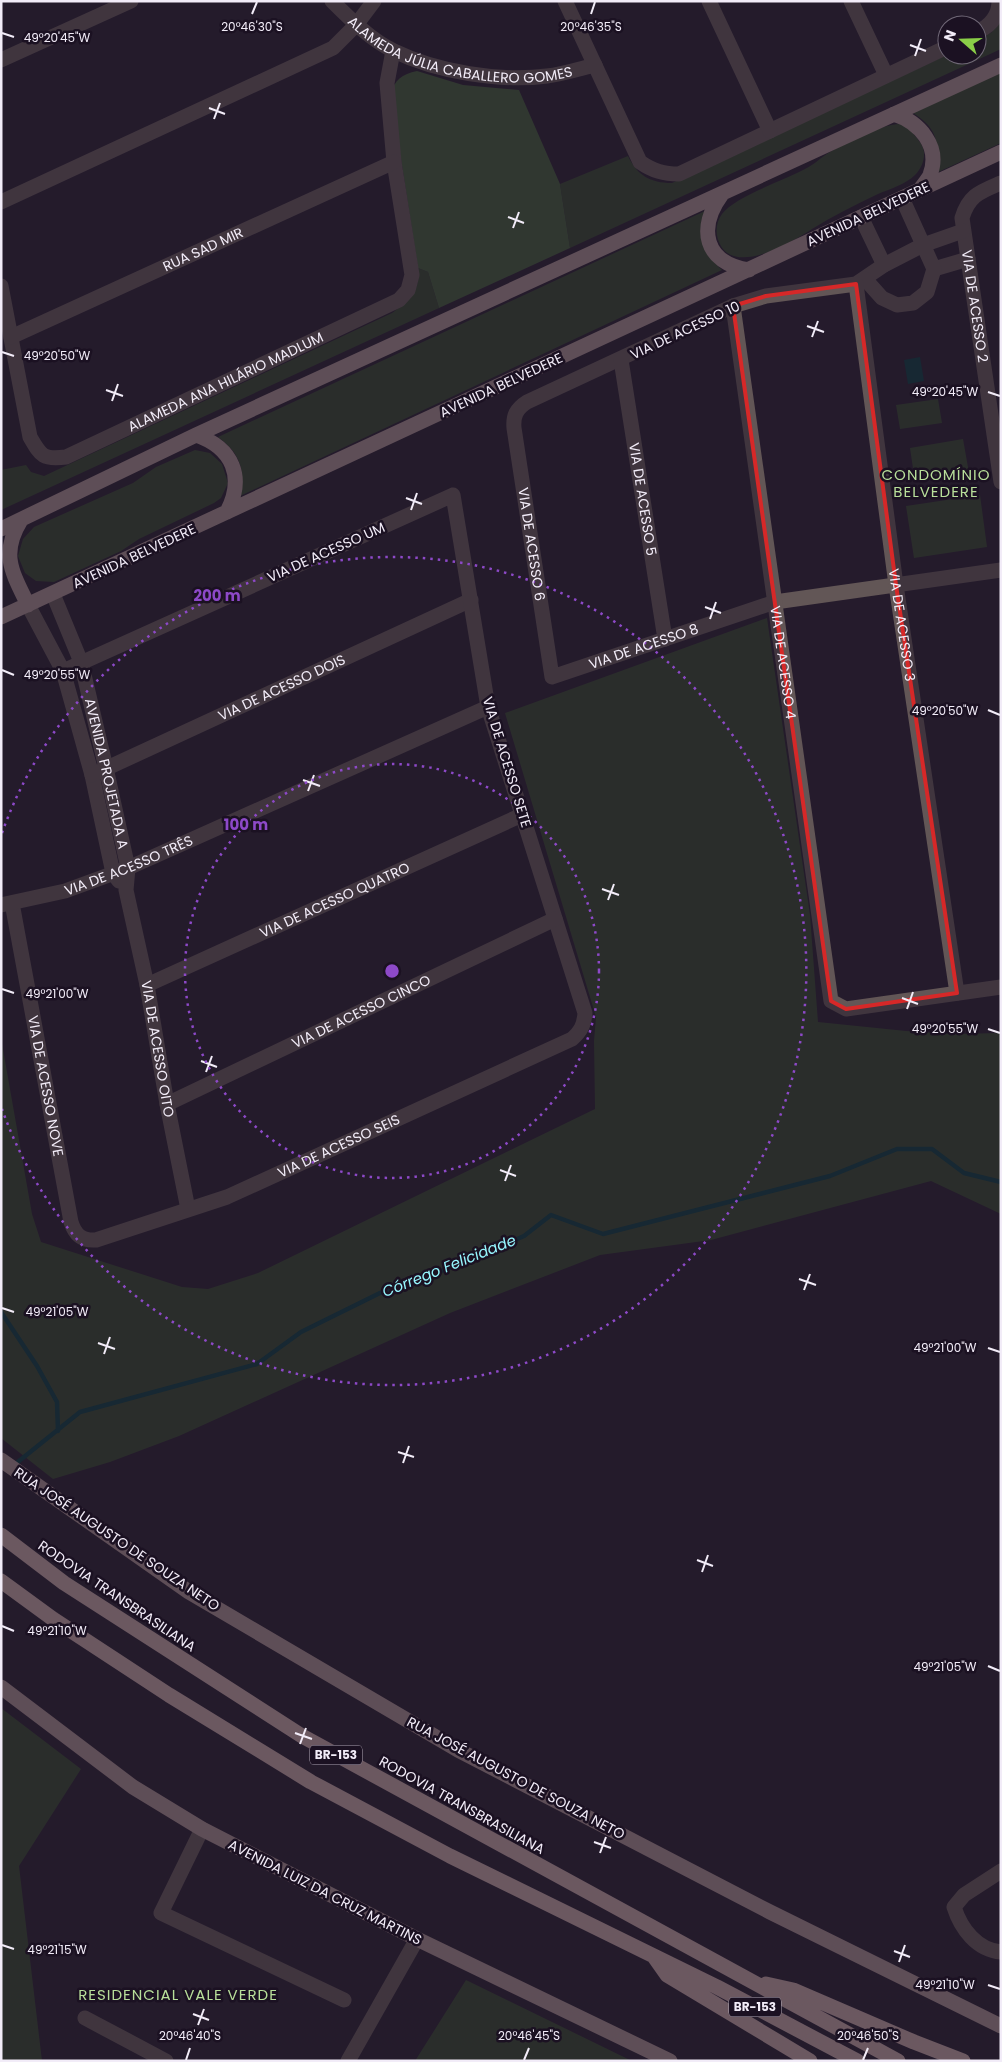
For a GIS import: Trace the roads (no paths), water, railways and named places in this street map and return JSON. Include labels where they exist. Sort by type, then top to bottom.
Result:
[{"type":"highway","name":"RODOVIA TRANSBRASILIANA","points":[[1,1535],[64,1583],[302,1736],[898,2061]]},
{"type":"highway","name":"BR-153","points":[[1,1581],[53,1619],[169,1695],[311,1782],[450,1856],[653,1955],[856,2061]]},
{"type":"highway","points":[[653,1955],[667,1975],[810,2061]]},
{"type":"highway","points":[[748,1979],[793,1990],[963,2061]]},
{"type":"main road","points":[[1,530],[196,435],[1001,65]]},
{"type":"main road","points":[[894,114],[908,119],[921,129],[929,143],[932,159],[930,175],[921,188]]},
{"type":"main road","name":"AVENIDA BELVEDERE","points":[[1,617],[1001,152]]},
{"type":"main road","points":[[722,194],[713,206],[708,220],[707,235],[712,249],[722,260],[734,268],[749,270]]},
{"type":"main road","points":[[196,435],[210,440],[221,448],[235,472],[236,486],[227,512]]},
{"type":"main road","points":[[20,520],[12,532],[7,545],[7,559],[11,572],[28,605]]},
{"type":"main road","name":"RUA JOSÉ AUGUSTO DE SOUZA NETO","points":[[1,1460],[189,1592],[458,1750],[770,1912],[1001,2026]]},
{"type":"main road","name":"AVENIDA LUIZ DA CRUZ MARTINS","points":[[1,1687],[133,1787],[202,1829],[417,1939],[670,2061]]},
{"type":"street","points":[[1,60],[131,1]]},
{"type":"street","name":"ALAMEDA JÚLIA CABALLERO GOMES","points":[[332,1],[356,25],[393,51],[413,59],[460,72],[506,78],[547,76],[595,65]]},
{"type":"street","points":[[1,202],[333,48],[356,25],[374,1]]},
{"type":"street","points":[[565,1],[633,150],[640,162],[650,170],[664,174],[680,174],[937,51]]},
{"type":"street","points":[[709,1],[770,131]]},
{"type":"street","points":[[851,1],[886,75]]},
{"type":"street","points":[[987,27],[996,17],[999,1]]},
{"type":"street","points":[[393,51],[388,83],[394,162]]},
{"type":"street","name":"ALAMEDA ANA HILÁRIO MADLUM","points":[[11,337],[30,437],[40,454],[50,459],[66,457],[399,300],[408,290],[412,275],[394,162]]},
{"type":"street","name":"RUA SAD MIR","points":[[11,337],[394,162]]},
{"type":"street","points":[[963,225],[965,208],[972,198],[1001,184]]},
{"type":"street","points":[[861,282],[882,298],[897,305],[913,303],[928,292],[934,269],[902,198]]},
{"type":"street","points":[[861,217],[884,265]]},
{"type":"street","name":"VIA DE ACESSO 10","points":[[515,413],[520,406],[527,402],[621,360],[733,306],[766,296],[861,282],[884,265],[963,225]]},
{"type":"street","name":"VIA DE ACESSO 2","points":[[963,225],[1001,482]]},
{"type":"street","points":[[934,269],[968,258]]},
{"type":"street","name":"VIA DE ACESSO 3","points":[[861,282],[896,585],[957,993]]},
{"type":"street","points":[[1,286],[11,337]]},
{"type":"street","name":"VIA DE ACESSO 4","points":[[733,306],[831,1001],[846,1009],[957,993]]},
{"type":"street","name":"VIA DE ACESSO 5","points":[[621,360],[665,639]]},
{"type":"street","name":"VIA DE ACESSO 6","points":[[515,413],[513,420],[514,428],[552,677]]},
{"type":"street","name":"VIA DE ACESSO SETE","points":[[453,495],[488,707],[585,1013],[584,1023]]},
{"type":"street","name":"VIA DE ACESSO UM","points":[[63,671],[453,495]]},
{"type":"street","name":"VIA DE ACESSO 8","points":[[552,677],[775,602],[1001,570]]},
{"type":"street","name":"AVENIDA PROJETADA A","points":[[53,594],[81,662],[128,868]]},
{"type":"street","name":"VIA DE ACESSO DOIS","points":[[92,775],[471,600]]},
{"type":"street","name":"AVENIDA PROJETADA A","points":[[28,605],[63,671],[92,775],[113,873]]},
{"type":"street","points":[[42,633],[65,622]]},
{"type":"street","name":"VIA DE ACESSO TRÊS","points":[[6,904],[65,890],[128,868],[488,707]]},
{"type":"street","name":"VIA DE ACESSO QUATRO","points":[[147,985],[522,815]]},
{"type":"street","name":"VIA DE ACESSO OITO","points":[[128,868],[126,890],[147,985],[167,1104],[188,1209]]},
{"type":"street","name":"VIA DE ACESSO OITO","points":[[113,873],[126,890]]},
{"type":"street","name":"VIA DE ACESSO NOVE","points":[[6,904],[71,1222],[74,1230],[80,1237]]},
{"type":"street","name":"VIA DE ACESSO CINCO","points":[[167,1104],[555,919]]},
{"type":"street","points":[[957,993],[1001,987]]},
{"type":"street","name":"VIA DE ACESSO SEIS","points":[[80,1237],[96,1240],[227,1197],[572,1039],[580,1033],[584,1023]]},
{"type":"street","points":[[202,1829],[161,1913],[344,2000]]},
{"type":"street","points":[[1001,1871],[964,1896],[954,1908],[959,1922],[968,1935],[986,1948],[1001,1952]]},
{"type":"street","points":[[348,2061],[417,1939]]},
{"type":"street","points":[[85,2018],[166,2061]]},
{"type":"waterway","name":"Córrego Felicidade","points":[[14,1465],[80,1412],[257,1364],[301,1332],[380,1293],[463,1263],[524,1236],[551,1215],[603,1234],[830,1176],[897,1149],[932,1149],[964,1173],[1001,1182]]},
{"type":"waterway","points":[[1,1312],[37,1366],[57,1402],[58,1431]]},
{"type":"district","name":"CONDOMÍNIO BELVEDERE","points":[[936,484]]},
{"type":"district","name":"RESIDENCIAL VALE VERDE","points":[[178,1995]]}]
